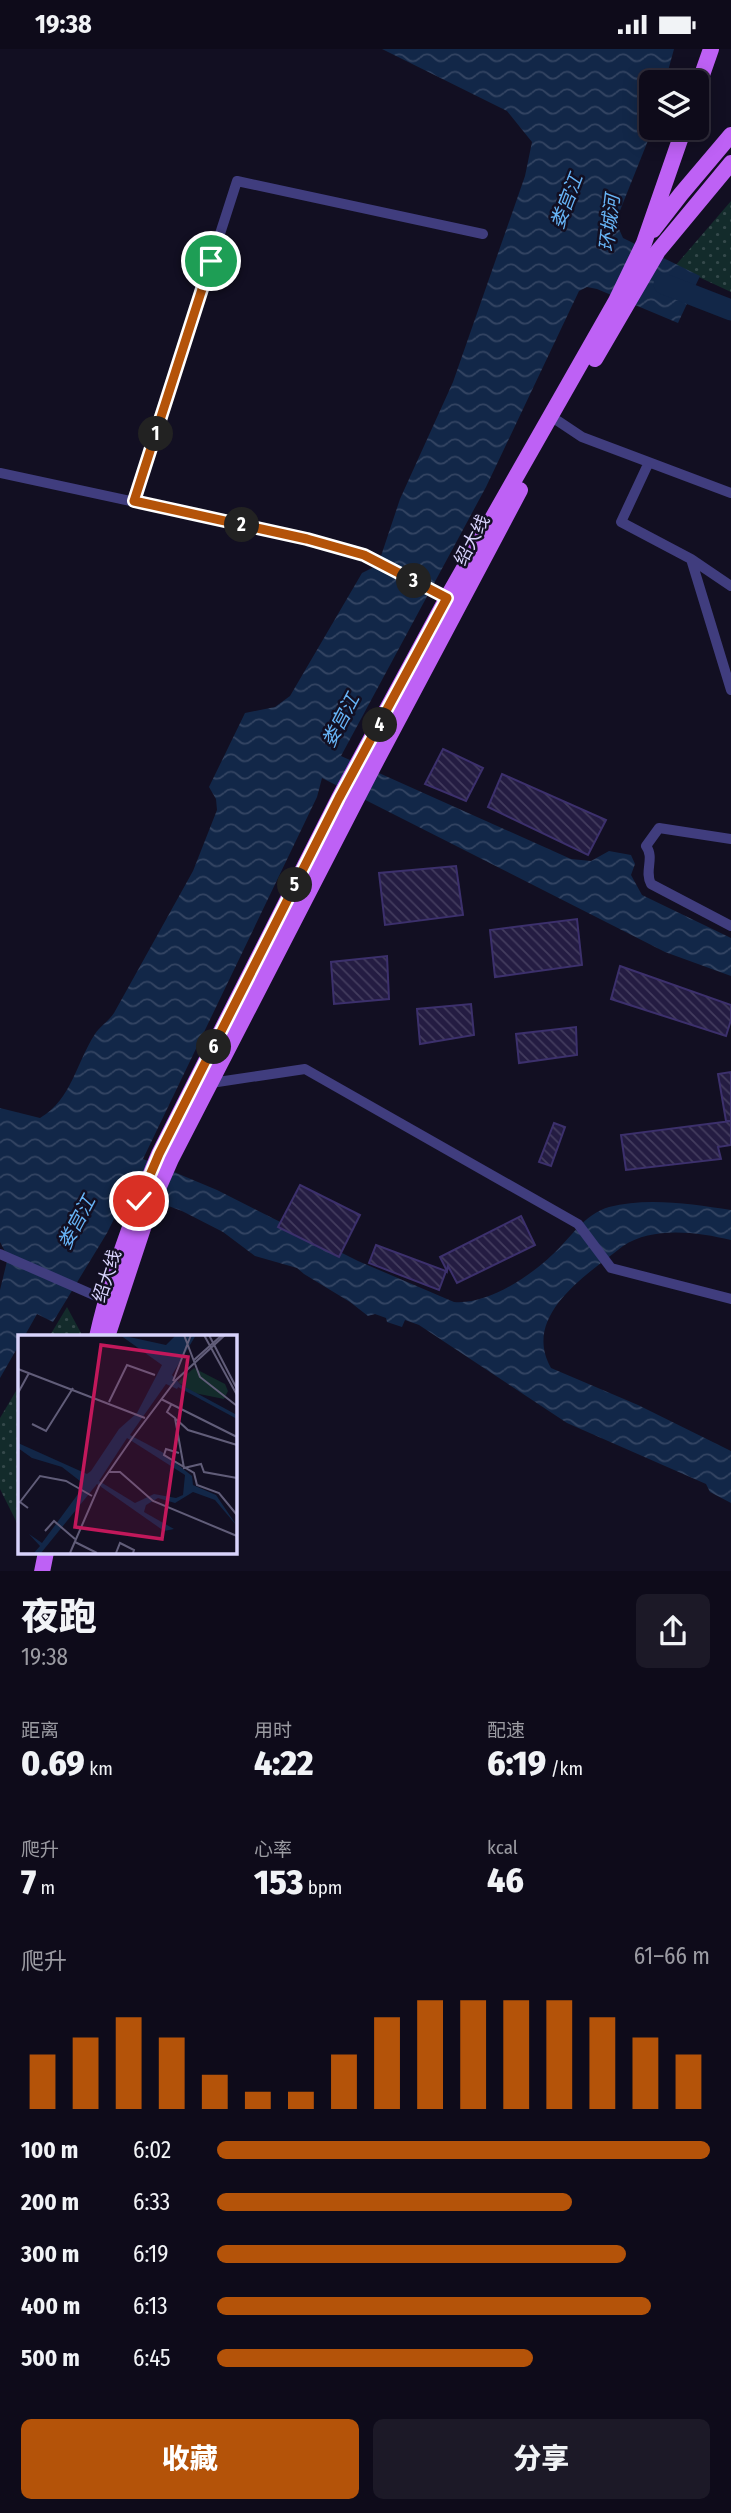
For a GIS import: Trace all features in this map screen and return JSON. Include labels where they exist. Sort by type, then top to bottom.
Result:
[{"type":"main road","points":[[704,70],[711,50]]},
{"type":"main road","points":[[651,247],[681,194],[731,135]]},
{"type":"main road","points":[[651,247],[681,140]]},
{"type":"main road","name":"绍大线","points":[[97,1335],[105,1300],[165,1157],[339,798],[367,764],[558,421],[651,247],[731,163]]},
{"type":"main road","name":"绍大线","points":[[165,1157],[211,1083],[355,804],[367,764],[447,598],[622,304]]},
{"type":"main road","name":"绍大线","points":[[108,1335],[144,1204]]},
{"type":"street","points":[[134,501],[237,181],[483,234]]},
{"type":"street","points":[[558,421],[582,437],[731,493]]},
{"type":"street","points":[[649,462],[621,522],[691,559],[731,586]]},
{"type":"street","points":[[0,473],[307,539],[364,555],[447,598]]},
{"type":"street","points":[[691,559],[731,690]]},
{"type":"street","points":[[731,839],[659,828],[646,846],[651,856],[648,878],[652,884],[731,926]]},
{"type":"street","points":[[211,1083],[305,1069],[578,1224],[611,1268],[731,1299]]},
{"type":"street","points":[[0,1254],[105,1300]]},
{"type":"green space","points":[[731,201],[731,292],[675,266]]},
{"type":"green space","points":[[67,1307],[80,1335],[50,1335]]},
{"type":"green space","points":[[18,1388],[18,1525],[0,1489],[0,1418]]},
{"type":"water","name":"娄宫江","points":[[382,49],[674,49],[668,70],[639,70],[639,140],[648,140],[619,213],[619,229],[623,238],[700,276],[678,323],[597,289],[587,287],[579,291],[486,487],[341,756],[571,859],[591,861],[609,851],[631,855],[635,864],[631,875],[642,895],[731,938],[731,976],[665,952],[322,778],[317,797],[143,1159],[217,1190],[358,1261],[454,1302],[480,1299],[507,1288],[552,1255],[592,1215],[609,1207],[654,1202],[731,1210],[731,1240],[690,1233],[661,1233],[648,1235],[623,1246],[577,1283],[551,1313],[545,1331],[544,1349],[551,1368],[638,1405],[731,1451],[731,1503],[710,1492],[706,1484],[567,1423],[419,1325],[405,1320],[402,1327],[375,1314],[368,1316],[297,1268],[255,1256],[223,1232],[182,1211],[128,1191],[107,1233],[53,1322],[37,1314],[25,1335],[18,1335],[18,1347],[0,1378],[0,1290],[8,1257],[0,1242],[0,1108],[40,1118],[51,1110],[66,1091],[88,1045],[114,1013],[193,871],[217,810],[216,799],[209,787],[245,713],[275,707],[290,696],[362,573],[378,565],[400,499],[453,382],[525,176],[532,142],[507,111]]},
{"type":"building","points":[[443,749],[483,768],[466,801],[425,784]]},
{"type":"building","points":[[502,774],[606,820],[588,855],[488,807]]},
{"type":"building","points":[[456,866],[463,915],[385,925],[379,873]]},
{"type":"building","points":[[577,919],[582,965],[495,977],[490,930]]},
{"type":"building","points":[[387,956],[389,999],[334,1004],[331,962]]},
{"type":"building","points":[[620,966],[731,1005],[731,1020],[726,1036],[611,999]]},
{"type":"building","points":[[471,1004],[474,1035],[420,1044],[417,1009]]},
{"type":"building","points":[[576,1027],[577,1055],[519,1063],[516,1034]]},
{"type":"building","points":[[731,1072],[731,1121],[726,1121],[718,1074]]},
{"type":"building","points":[[731,1121],[731,1145],[718,1147],[721,1159],[626,1170],[621,1135]]},
{"type":"building","points":[[554,1123],[565,1127],[551,1166],[539,1162]]},
{"type":"building","points":[[300,1185],[360,1215],[339,1257],[278,1227]]},
{"type":"building","points":[[521,1216],[535,1245],[457,1283],[440,1257]]},
{"type":"building","points":[[376,1245],[446,1271],[439,1290],[369,1263]]},
{"type":"waterway","name":"环城河","points":[[664,284],[731,310]]},
{"type":"route","points":[[139,1201],[159,1154],[339,798],[447,598],[364,555],[307,539],[134,501],[211,261]]}]
